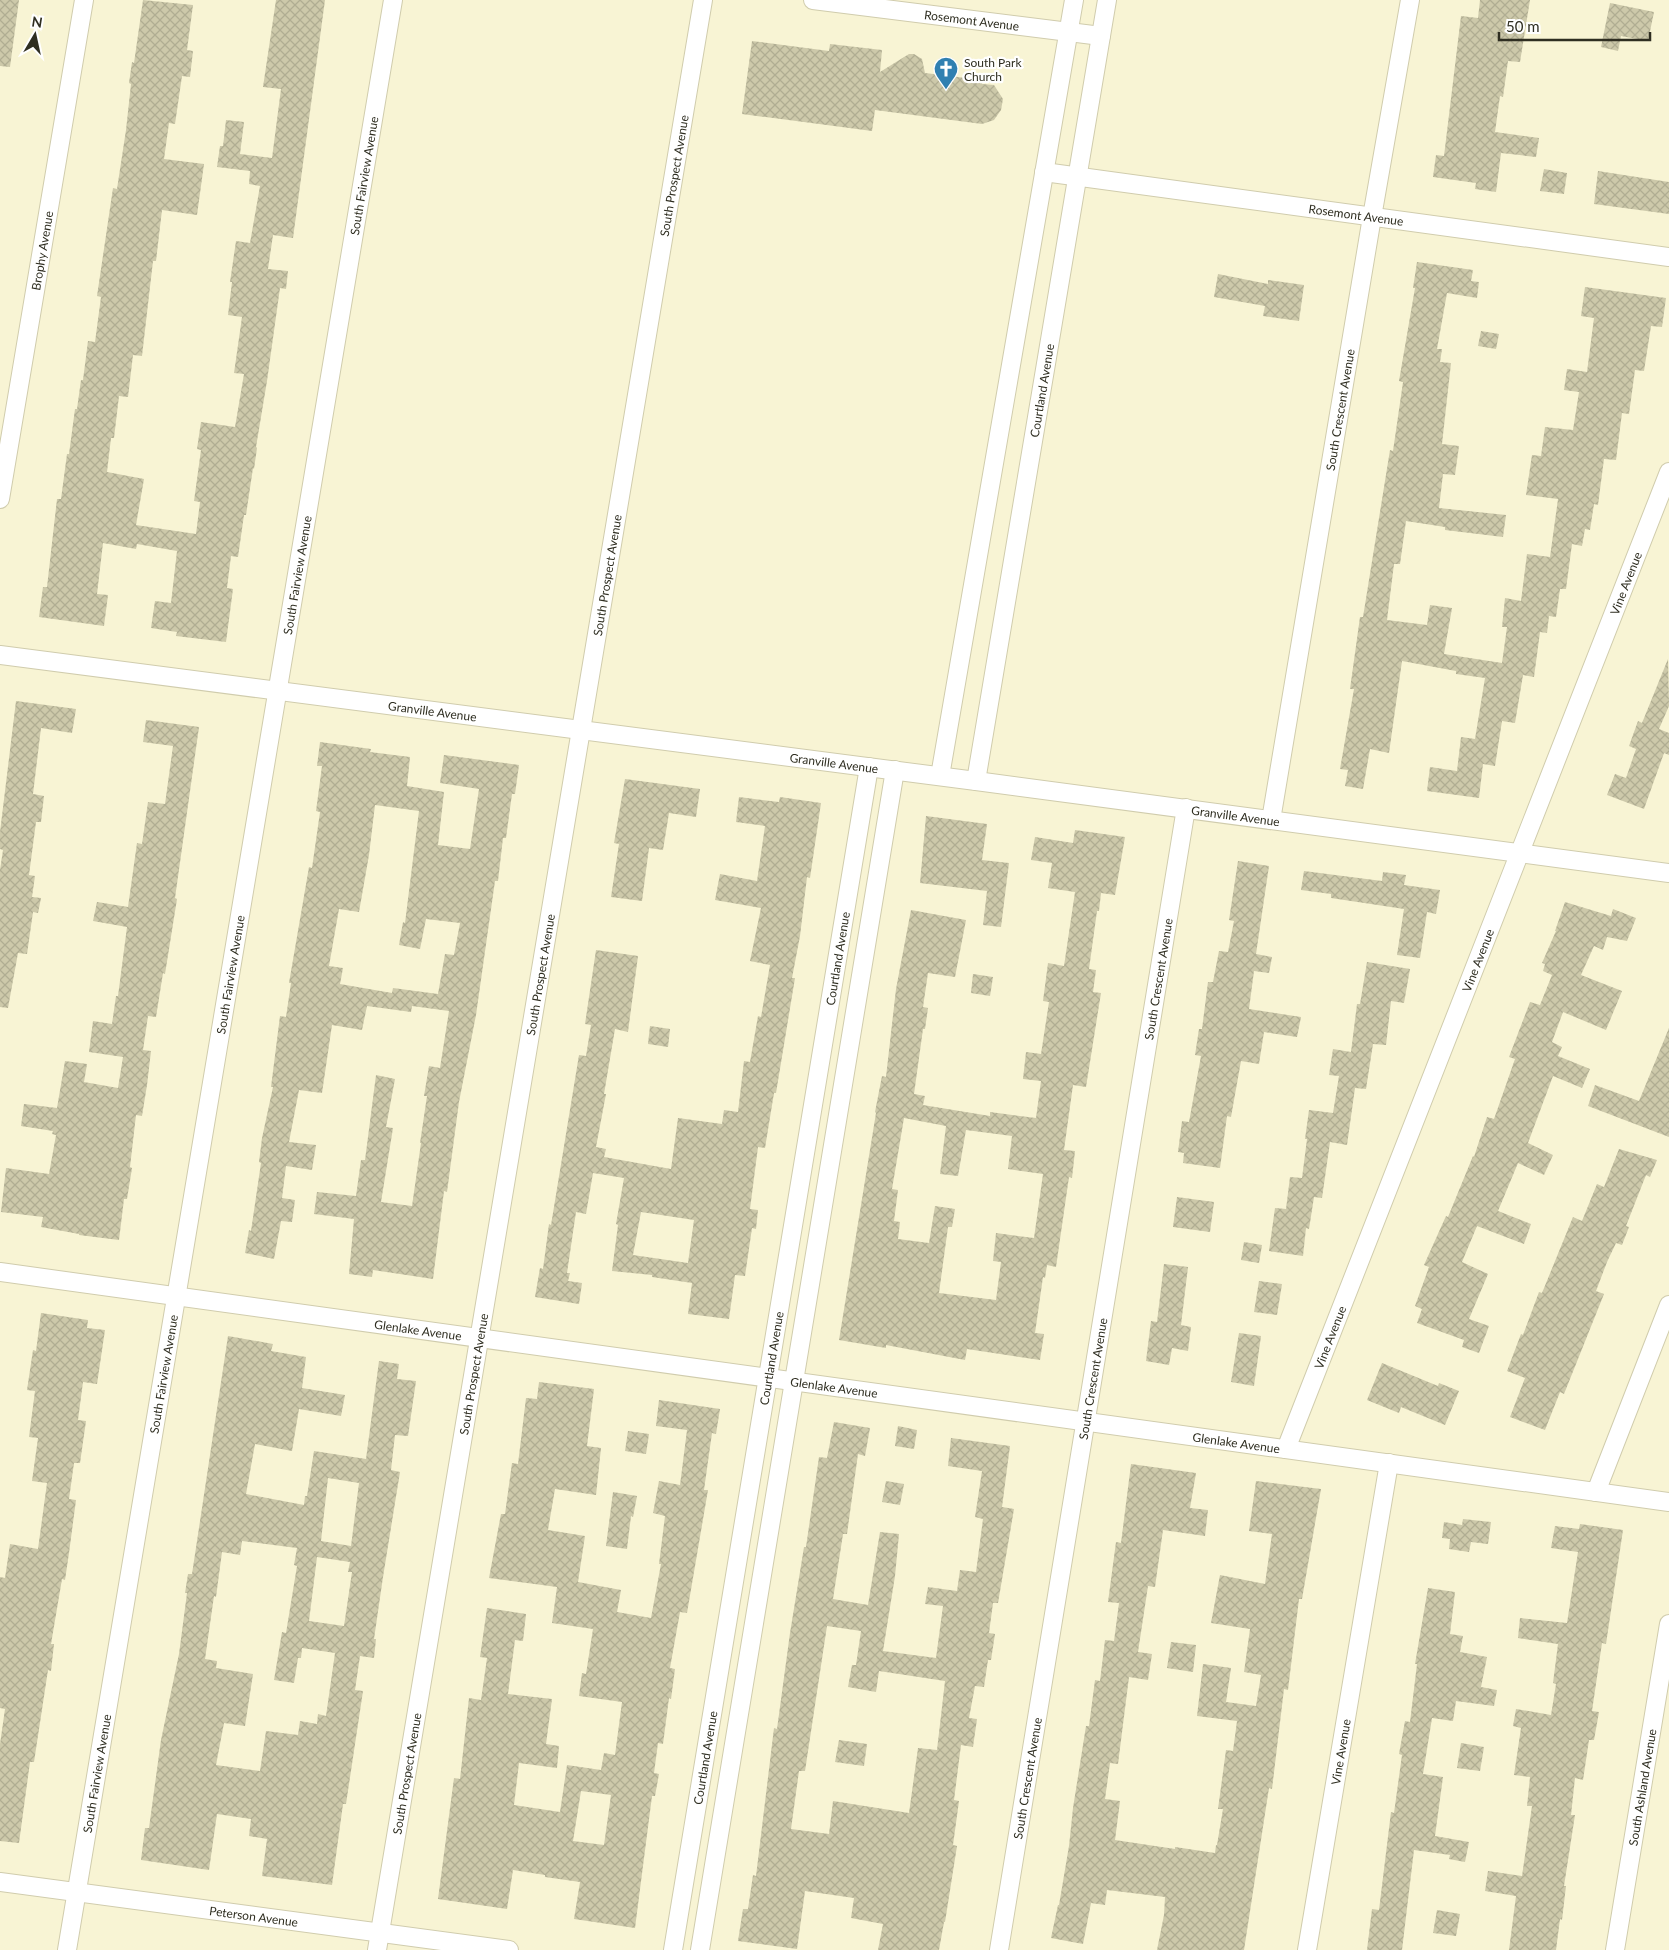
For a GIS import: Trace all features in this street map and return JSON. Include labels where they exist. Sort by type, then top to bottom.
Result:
[{"type":"street","name":"Brophy Avenue","points":[[0,499],[84,0]]},
{"type":"street","name":"South Fairview Avenue","points":[[67,1950],[393,0]]},
{"type":"street","name":"South Prospect Avenue","points":[[377,1950],[703,0]]},
{"type":"street","name":"Rosemont Avenue","points":[[813,0],[1101,36]]},
{"type":"street","points":[[940,776],[1074,0]]},
{"type":"street","name":"Courtland Avenue","points":[[976,780],[1107,0]]},
{"type":"street","name":"South Crescent Avenue","points":[[1271,820],[1410,0]]},
{"type":"street","name":"Rosemont Avenue","points":[[1044,172],[1669,257]]},
{"type":"street","name":"Vine Avenue","points":[[1286,1449],[1669,472]]},
{"type":"street","name":"Granville Avenue","points":[[0,655],[976,780],[1669,873]]},
{"type":"street","name":"Courtland Avenue","points":[[673,1950],[868,767]]},
{"type":"street","points":[[700,1950],[895,770]]},
{"type":"street","name":"South Crescent Avenue","points":[[999,1950],[1186,808]]},
{"type":"street","name":"Glenlake Avenue","points":[[0,1272],[1669,1502]]},
{"type":"street","points":[[1596,1492],[1669,1304]]},
{"type":"street","name":"Vine Avenue","points":[[1307,1950],[1388,1463]]},
{"type":"street","name":"South Ashland Avenue","points":[[1615,1950],[1669,1624]]},
{"type":"street","name":"Peterson Avenue","points":[[0,1882],[509,1950]]},
{"type":"building","points":[[0,0],[19,0],[10,67],[0,66]]},
{"type":"building","points":[[143,0],[193,5],[187,50],[193,51],[190,77],[182,76],[175,124],[169,123],[164,159],[204,164],[197,215],[162,210],[156,261],[153,261],[142,356],[133,355],[128,397],[119,396],[114,438],[111,438],[107,472],[144,479],[136,525],[196,534],[200,502],[194,501],[201,450],[197,449],[201,422],[235,427],[244,374],[234,373],[242,317],[228,315],[232,282],[230,282],[236,241],[250,243],[260,186],[249,184],[250,171],[217,167],[220,146],[223,146],[226,120],[244,122],[240,154],[272,158],[281,89],[263,87],[276,0],[325,0],[293,238],[273,235],[268,269],[288,271],[286,289],[280,288],[254,469],[246,515],[244,515],[238,557],[231,556],[227,588],[233,589],[226,642],[176,636],[177,632],[151,628],[155,601],[171,603],[177,551],[137,544],[136,549],[103,543],[97,594],[108,595],[104,626],[39,617],[43,587],[47,587],[57,499],[61,499],[67,454],[69,454],[81,380],[83,380],[88,341],[95,342],[101,297],[97,296],[113,188],[117,189],[126,130],[131,84],[129,83],[132,62],[134,63]]},
{"type":"building","points":[[1480,0],[1530,0],[1520,62],[1508,61],[1503,97],[1500,96],[1495,132],[1539,138],[1536,157],[1501,153],[1496,192],[1475,189],[1476,183],[1433,177],[1436,155],[1444,156],[1461,16],[1478,18]]},
{"type":"building","points":[[1610,3],[1654,12],[1648,41],[1621,36],[1618,51],[1601,47]]},
{"type":"building","points":[[752,41],[829,51],[830,44],[882,50],[880,72],[909,54],[914,54],[922,59],[925,73],[983,80],[982,84],[994,85],[1003,99],[1001,110],[994,120],[982,124],[875,110],[872,131],[742,114]]},
{"type":"building","points":[[1544,169],[1567,173],[1564,194],[1540,191]]},
{"type":"building","points":[[1598,171],[1669,182],[1669,214],[1594,204]]},
{"type":"building","points":[[1417,262],[1473,270],[1471,281],[1479,282],[1477,298],[1447,293],[1437,349],[1442,349],[1440,362],[1451,363],[1442,444],[1459,446],[1455,475],[1443,474],[1439,508],[1506,515],[1503,537],[1445,530],[1445,527],[1406,521],[1400,564],[1394,564],[1387,620],[1427,625],[1430,605],[1452,608],[1444,654],[1502,663],[1507,627],[1502,627],[1505,598],[1521,601],[1527,554],[1550,557],[1558,499],[1526,495],[1532,455],[1541,456],[1545,427],[1573,430],[1579,392],[1564,390],[1567,369],[1587,372],[1594,318],[1581,316],[1585,287],[1666,298],[1662,327],[1651,326],[1644,371],[1635,370],[1629,414],[1622,413],[1616,460],[1604,459],[1598,505],[1594,504],[1590,530],[1585,529],[1582,546],[1572,544],[1566,589],[1560,589],[1556,617],[1549,616],[1547,633],[1540,632],[1534,677],[1523,675],[1515,723],[1502,721],[1495,766],[1483,764],[1479,798],[1427,791],[1430,767],[1457,771],[1461,737],[1475,739],[1485,678],[1456,674],[1456,671],[1402,661],[1389,753],[1370,749],[1363,789],[1345,786],[1348,770],[1340,769],[1354,689],[1350,689],[1360,617],[1363,617],[1390,450],[1393,451],[1403,382],[1399,381],[1415,288],[1413,288]]},
{"type":"building","points":[[1218,274],[1268,284],[1268,280],[1304,285],[1299,321],[1263,316],[1265,306],[1214,297]]},
{"type":"building","points":[[1481,331],[1499,334],[1496,349],[1478,346]]},
{"type":"building","points":[[1668,659],[1669,706],[1659,729],[1669,733],[1669,755],[1664,753],[1644,809],[1607,795],[1615,774],[1626,778],[1636,749],[1629,746],[1638,721],[1642,723]]},
{"type":"building","points":[[16,701],[76,709],[72,733],[41,728],[33,794],[44,796],[41,822],[36,822],[29,875],[35,876],[32,897],[41,898],[38,913],[33,912],[27,954],[18,953],[8,1008],[0,1007],[0,870],[3,850],[0,849],[0,832]]},
{"type":"building","points":[[146,720],[199,727],[175,898],[177,899],[165,974],[163,973],[156,1017],[148,1016],[143,1050],[151,1051],[147,1085],[142,1116],[136,1115],[130,1167],[132,1168],[127,1199],[124,1199],[119,1240],[79,1235],[41,1227],[43,1217],[1,1212],[6,1168],[49,1174],[56,1135],[52,1134],[53,1131],[21,1126],[24,1104],[57,1108],[65,1061],[87,1064],[84,1082],[118,1088],[123,1057],[89,1052],[93,1021],[112,1024],[116,996],[118,996],[127,927],[93,921],[97,902],[128,907],[137,843],[142,844],[148,802],[165,804],[173,746],[143,742]]},
{"type":"building","points":[[320,742],[371,749],[370,752],[410,757],[407,786],[444,792],[438,845],[470,849],[479,789],[440,783],[444,755],[519,765],[515,794],[512,794],[506,838],[503,838],[498,881],[495,881],[476,1015],[459,1102],[447,1192],[444,1191],[433,1279],[373,1270],[372,1277],[349,1274],[354,1219],[314,1214],[317,1192],[356,1196],[361,1160],[365,1160],[376,1075],[395,1079],[386,1127],[393,1128],[381,1202],[412,1206],[427,1096],[424,1096],[429,1066],[440,1068],[449,1011],[412,1006],[411,1012],[367,1006],[362,1030],[332,1025],[322,1093],[299,1090],[289,1142],[316,1145],[312,1170],[286,1166],[282,1198],[295,1200],[292,1222],[281,1221],[274,1259],[245,1253],[249,1230],[251,1231],[261,1163],[259,1162],[262,1138],[273,1087],[271,1087],[280,1016],[286,1017],[291,983],[289,983],[309,867],[312,868],[320,812],[316,811],[322,766],[317,766]],"holes":[[[375,805],[419,811],[405,923],[403,922],[399,945],[420,949],[426,919],[460,923],[454,955],[445,954],[438,994],[393,988],[392,993],[340,984],[343,968],[329,966],[339,909],[359,912]]]},
{"type":"building","points":[[625,779],[700,789],[696,817],[669,813],[663,850],[649,848],[642,901],[611,897],[619,844],[614,843]]},
{"type":"building","points":[[739,797],[779,802],[780,797],[821,803],[810,878],[807,877],[800,936],[792,978],[795,978],[776,1093],[774,1093],[765,1148],[758,1147],[750,1209],[758,1210],[756,1229],[752,1228],[745,1276],[735,1275],[729,1319],[688,1314],[692,1283],[652,1277],[652,1275],[612,1271],[618,1225],[616,1224],[624,1178],[593,1173],[586,1214],[576,1212],[567,1273],[570,1273],[568,1281],[582,1283],[579,1304],[535,1297],[540,1268],[543,1269],[549,1224],[551,1225],[579,1055],[586,1056],[591,1025],[585,1024],[596,950],[638,956],[628,1032],[615,1029],[604,1094],[606,1094],[596,1147],[606,1149],[604,1157],[671,1169],[678,1118],[722,1124],[724,1110],[738,1112],[744,1061],[750,1062],[758,1016],[761,1017],[770,965],[750,961],[761,908],[715,900],[720,874],[757,881],[765,826],[736,822]],"holes":[[[641,1212],[694,1220],[688,1263],[633,1255]]]},
{"type":"building","points":[[926,816],[987,824],[982,860],[1009,863],[1001,927],[983,925],[987,891],[920,883]]},
{"type":"building","points":[[1075,830],[1125,837],[1115,895],[1101,893],[1099,911],[1097,911],[1089,969],[1096,970],[1093,992],[1101,993],[1086,1087],[1073,1085],[1064,1150],[1075,1151],[1072,1178],[1069,1177],[1056,1267],[1047,1265],[1045,1278],[1043,1277],[1035,1333],[1044,1334],[1040,1360],[967,1349],[965,1360],[886,1345],[886,1348],[839,1340],[875,1112],[882,1076],[886,1077],[896,989],[911,910],[966,920],[955,977],[928,973],[923,1007],[928,1008],[925,1029],[923,1029],[914,1094],[925,1096],[923,1105],[990,1116],[990,1112],[1036,1118],[1041,1081],[1023,1079],[1026,1052],[1041,1054],[1049,1002],[1043,1001],[1048,963],[1064,966],[1075,892],[1048,888],[1052,863],[1031,860],[1035,837],[1073,843]],"holes":[[[904,1118],[946,1126],[940,1174],[958,1176],[966,1130],[1012,1136],[1008,1169],[1043,1174],[1034,1238],[996,1233],[993,1261],[1001,1262],[996,1300],[939,1293],[948,1227],[952,1227],[955,1209],[935,1206],[929,1243],[898,1239],[900,1222],[894,1221],[898,1190],[892,1189]]]},
{"type":"building","points":[[1238,861],[1269,866],[1256,954],[1272,957],[1269,973],[1254,971],[1249,1009],[1301,1017],[1297,1037],[1264,1032],[1259,1064],[1241,1061],[1231,1117],[1227,1116],[1220,1168],[1183,1163],[1184,1153],[1178,1152],[1182,1121],[1189,1122],[1201,1056],[1195,1055],[1199,1029],[1202,1029],[1208,982],[1213,982],[1219,951],[1228,952],[1234,921],[1229,920]]},
{"type":"building","points":[[1304,871],[1382,881],[1383,872],[1406,875],[1404,885],[1440,890],[1436,914],[1427,912],[1420,958],[1397,955],[1404,909],[1331,898],[1331,894],[1301,890]]},
{"type":"building","points":[[1565,902],[1611,916],[1613,909],[1636,918],[1627,941],[1607,937],[1603,950],[1594,946],[1581,975],[1622,991],[1606,1030],[1563,1012],[1552,1042],[1562,1047],[1558,1056],[1590,1069],[1582,1088],[1553,1076],[1528,1143],[1553,1155],[1544,1175],[1518,1163],[1498,1211],[1531,1224],[1524,1244],[1477,1226],[1462,1262],[1488,1274],[1469,1319],[1489,1326],[1479,1353],[1462,1347],[1464,1340],[1417,1323],[1422,1309],[1415,1306],[1429,1267],[1424,1265],[1446,1216],[1448,1217],[1474,1157],[1487,1117],[1494,1119],[1515,1059],[1509,1057],[1530,1002],[1540,1005],[1552,975],[1543,971],[1545,964],[1542,963],[1556,931]]},
{"type":"building","points":[[1367,962],[1410,969],[1404,1003],[1391,1001],[1386,1045],[1373,1044],[1366,1089],[1355,1088],[1347,1145],[1330,1142],[1322,1198],[1314,1197],[1309,1229],[1306,1228],[1303,1256],[1269,1251],[1275,1208],[1286,1209],[1290,1177],[1302,1178],[1309,1110],[1333,1113],[1339,1076],[1329,1075],[1333,1049],[1351,1052],[1357,1004],[1360,1004]]},
{"type":"building","points":[[973,974],[993,977],[990,996],[971,993]]},
{"type":"building","points":[[650,1026],[670,1029],[668,1047],[648,1044]]},
{"type":"building","points":[[1669,1028],[1669,1137],[1588,1106],[1595,1085],[1639,1101]]},
{"type":"building","points":[[1619,1149],[1657,1160],[1650,1177],[1646,1175],[1626,1226],[1629,1227],[1622,1245],[1616,1243],[1607,1262],[1596,1291],[1604,1294],[1564,1394],[1560,1392],[1545,1430],[1510,1417],[1525,1378],[1507,1371],[1539,1292],[1542,1293],[1573,1217],[1582,1221],[1597,1184],[1604,1187]]},
{"type":"building","points":[[1177,1197],[1214,1202],[1210,1232],[1173,1227]]},
{"type":"building","points":[[1244,1242],[1262,1245],[1259,1263],[1241,1260]]},
{"type":"building","points":[[1164,1264],[1188,1267],[1181,1325],[1191,1327],[1188,1351],[1172,1348],[1169,1365],[1146,1361],[1151,1321],[1157,1322]]},
{"type":"building","points":[[1259,1281],[1282,1284],[1277,1315],[1254,1312]]},
{"type":"building","points":[[41,1313],[88,1320],[87,1328],[105,1330],[97,1384],[83,1382],[78,1420],[86,1421],[80,1463],[74,1463],[69,1499],[76,1500],[69,1553],[65,1580],[62,1579],[51,1644],[54,1644],[51,1671],[48,1670],[34,1762],[30,1762],[19,1843],[0,1841],[0,1744],[5,1709],[0,1708],[0,1577],[5,1578],[10,1544],[38,1549],[47,1483],[32,1481],[38,1438],[29,1437],[35,1391],[27,1390],[33,1350],[36,1351]]},
{"type":"building","points":[[1239,1333],[1261,1336],[1254,1386],[1231,1382]]},
{"type":"building","points":[[228,1336],[273,1344],[271,1351],[306,1357],[302,1388],[345,1395],[341,1416],[299,1409],[292,1451],[255,1444],[246,1494],[304,1505],[314,1451],[366,1459],[379,1361],[399,1364],[397,1379],[416,1381],[408,1436],[395,1435],[391,1470],[400,1472],[374,1639],[376,1639],[374,1658],[360,1656],[355,1690],[363,1691],[346,1804],[343,1804],[332,1885],[262,1876],[267,1839],[249,1836],[251,1819],[217,1814],[209,1870],[141,1860],[145,1828],[149,1828],[161,1740],[179,1654],[188,1574],[192,1574]],"holes":[[[328,1478],[359,1483],[351,1546],[321,1541]],[[242,1541],[297,1548],[294,1565],[297,1566],[286,1633],[282,1632],[274,1680],[294,1683],[298,1658],[301,1658],[302,1648],[335,1653],[326,1716],[318,1714],[317,1724],[300,1721],[298,1735],[266,1731],[260,1771],[216,1765],[224,1723],[245,1726],[253,1674],[216,1668],[217,1661],[205,1659],[222,1552],[240,1555]],[[317,1557],[350,1562],[348,1572],[352,1572],[344,1626],[309,1621]]]},
{"type":"building","points":[[1382,1363],[1438,1386],[1439,1383],[1459,1391],[1445,1425],[1401,1407],[1399,1413],[1367,1400]]},
{"type":"building","points":[[539,1382],[594,1389],[587,1446],[601,1448],[596,1495],[555,1489],[548,1530],[585,1536],[578,1582],[621,1590],[617,1612],[651,1618],[661,1564],[659,1564],[665,1516],[653,1513],[659,1481],[680,1485],[687,1430],[656,1426],[659,1400],[720,1409],[716,1434],[712,1433],[704,1490],[708,1490],[687,1613],[680,1612],[670,1668],[675,1669],[671,1699],[669,1698],[663,1744],[658,1743],[654,1773],[659,1774],[655,1796],[652,1796],[635,1928],[574,1919],[580,1882],[513,1870],[507,1909],[438,1899],[454,1778],[460,1779],[469,1698],[481,1700],[487,1658],[480,1657],[487,1608],[526,1614],[523,1641],[515,1640],[508,1694],[552,1699],[546,1744],[559,1746],[557,1768],[519,1763],[514,1805],[560,1812],[567,1765],[601,1770],[604,1753],[615,1755],[622,1702],[579,1696],[582,1673],[586,1674],[593,1629],[552,1623],[557,1587],[489,1578],[501,1514],[505,1514],[512,1463],[518,1464],[526,1398],[537,1399]],"holes":[[[581,1791],[611,1795],[604,1845],[573,1841]]]},
{"type":"building","points":[[834,1422],[870,1428],[865,1456],[858,1454],[847,1534],[843,1534],[833,1599],[868,1605],[880,1532],[899,1534],[895,1576],[883,1651],[936,1658],[943,1606],[925,1604],[928,1587],[957,1591],[960,1570],[976,1572],[983,1519],[975,1517],[982,1471],[948,1466],[951,1438],[1010,1446],[1002,1507],[1014,1509],[998,1603],[993,1603],[989,1633],[995,1634],[991,1660],[988,1660],[984,1687],[975,1686],[969,1718],[977,1719],[973,1747],[961,1745],[954,1800],[959,1801],[953,1845],[957,1846],[939,1950],[878,1950],[883,1924],[851,1918],[854,1898],[805,1891],[797,1949],[738,1941],[743,1909],[748,1909],[753,1875],[756,1876],[774,1728],[777,1729],[790,1633],[804,1547],[806,1547],[819,1457],[827,1458]],"holes":[[[827,1626],[861,1631],[856,1665],[852,1665],[848,1687],[876,1692],[879,1671],[945,1681],[937,1750],[918,1748],[909,1813],[833,1801],[829,1834],[791,1829],[799,1771],[805,1771]]]},
{"type":"building","points":[[898,1426],[917,1430],[914,1449],[895,1446]]},
{"type":"building","points":[[628,1431],[649,1434],[646,1454],[625,1451]]},
{"type":"building","points":[[1131,1464],[1196,1473],[1190,1508],[1208,1510],[1205,1536],[1163,1530],[1155,1587],[1148,1586],[1138,1652],[1152,1654],[1148,1680],[1129,1677],[1118,1764],[1110,1763],[1105,1799],[1120,1801],[1115,1840],[1175,1849],[1175,1847],[1215,1853],[1223,1809],[1218,1809],[1226,1750],[1233,1751],[1237,1721],[1197,1716],[1203,1664],[1231,1668],[1226,1702],[1256,1706],[1261,1675],[1244,1672],[1250,1629],[1211,1623],[1220,1575],[1265,1584],[1272,1534],[1249,1531],[1256,1481],[1321,1489],[1302,1599],[1299,1599],[1288,1690],[1284,1689],[1272,1789],[1269,1788],[1244,1950],[1157,1950],[1164,1915],[1165,1897],[1107,1890],[1105,1905],[1091,1903],[1083,1944],[1051,1938],[1059,1905],[1086,1726],[1089,1726],[1095,1680],[1100,1681],[1105,1640],[1114,1641],[1119,1603],[1108,1602],[1116,1542],[1121,1543]]},
{"type":"building","points":[[886,1481],[904,1484],[900,1505],[882,1502]]},
{"type":"building","points":[[613,1492],[637,1496],[633,1517],[631,1516],[627,1549],[606,1546]]},
{"type":"building","points":[[1463,1519],[1491,1522],[1488,1544],[1471,1542],[1469,1552],[1449,1549],[1450,1539],[1442,1538],[1444,1522],[1462,1525]]},
{"type":"building","points":[[1580,1524],[1623,1530],[1606,1644],[1602,1643],[1592,1711],[1599,1712],[1594,1740],[1589,1740],[1583,1780],[1575,1778],[1571,1815],[1575,1815],[1564,1886],[1566,1886],[1562,1920],[1560,1919],[1556,1950],[1509,1950],[1516,1896],[1485,1891],[1488,1871],[1522,1876],[1532,1806],[1527,1806],[1530,1777],[1514,1775],[1521,1728],[1513,1726],[1516,1709],[1551,1715],[1556,1684],[1553,1683],[1558,1644],[1518,1638],[1520,1618],[1567,1623],[1578,1552],[1551,1548],[1555,1526],[1579,1529]]},
{"type":"building","points":[[1428,1588],[1455,1592],[1450,1634],[1463,1636],[1460,1652],[1487,1657],[1481,1687],[1497,1690],[1494,1706],[1456,1701],[1453,1721],[1432,1718],[1423,1774],[1443,1777],[1435,1836],[1469,1842],[1465,1862],[1449,1859],[1450,1855],[1414,1850],[1402,1950],[1367,1950],[1372,1909],[1379,1910],[1391,1812],[1394,1813],[1402,1755],[1399,1754],[1405,1721],[1410,1722],[1417,1664],[1415,1664]]},
{"type":"building","points":[[1171,1642],[1196,1645],[1193,1672],[1167,1668]]},
{"type":"building","points":[[839,1740],[867,1744],[864,1766],[835,1762]]},
{"type":"building","points":[[1461,1743],[1484,1747],[1480,1771],[1457,1768]]},
{"type":"building","points":[[1437,1910],[1460,1914],[1456,1936],[1433,1933]]},
{"type":"place","name":"South Park Church","points":[[946,90]]}]
